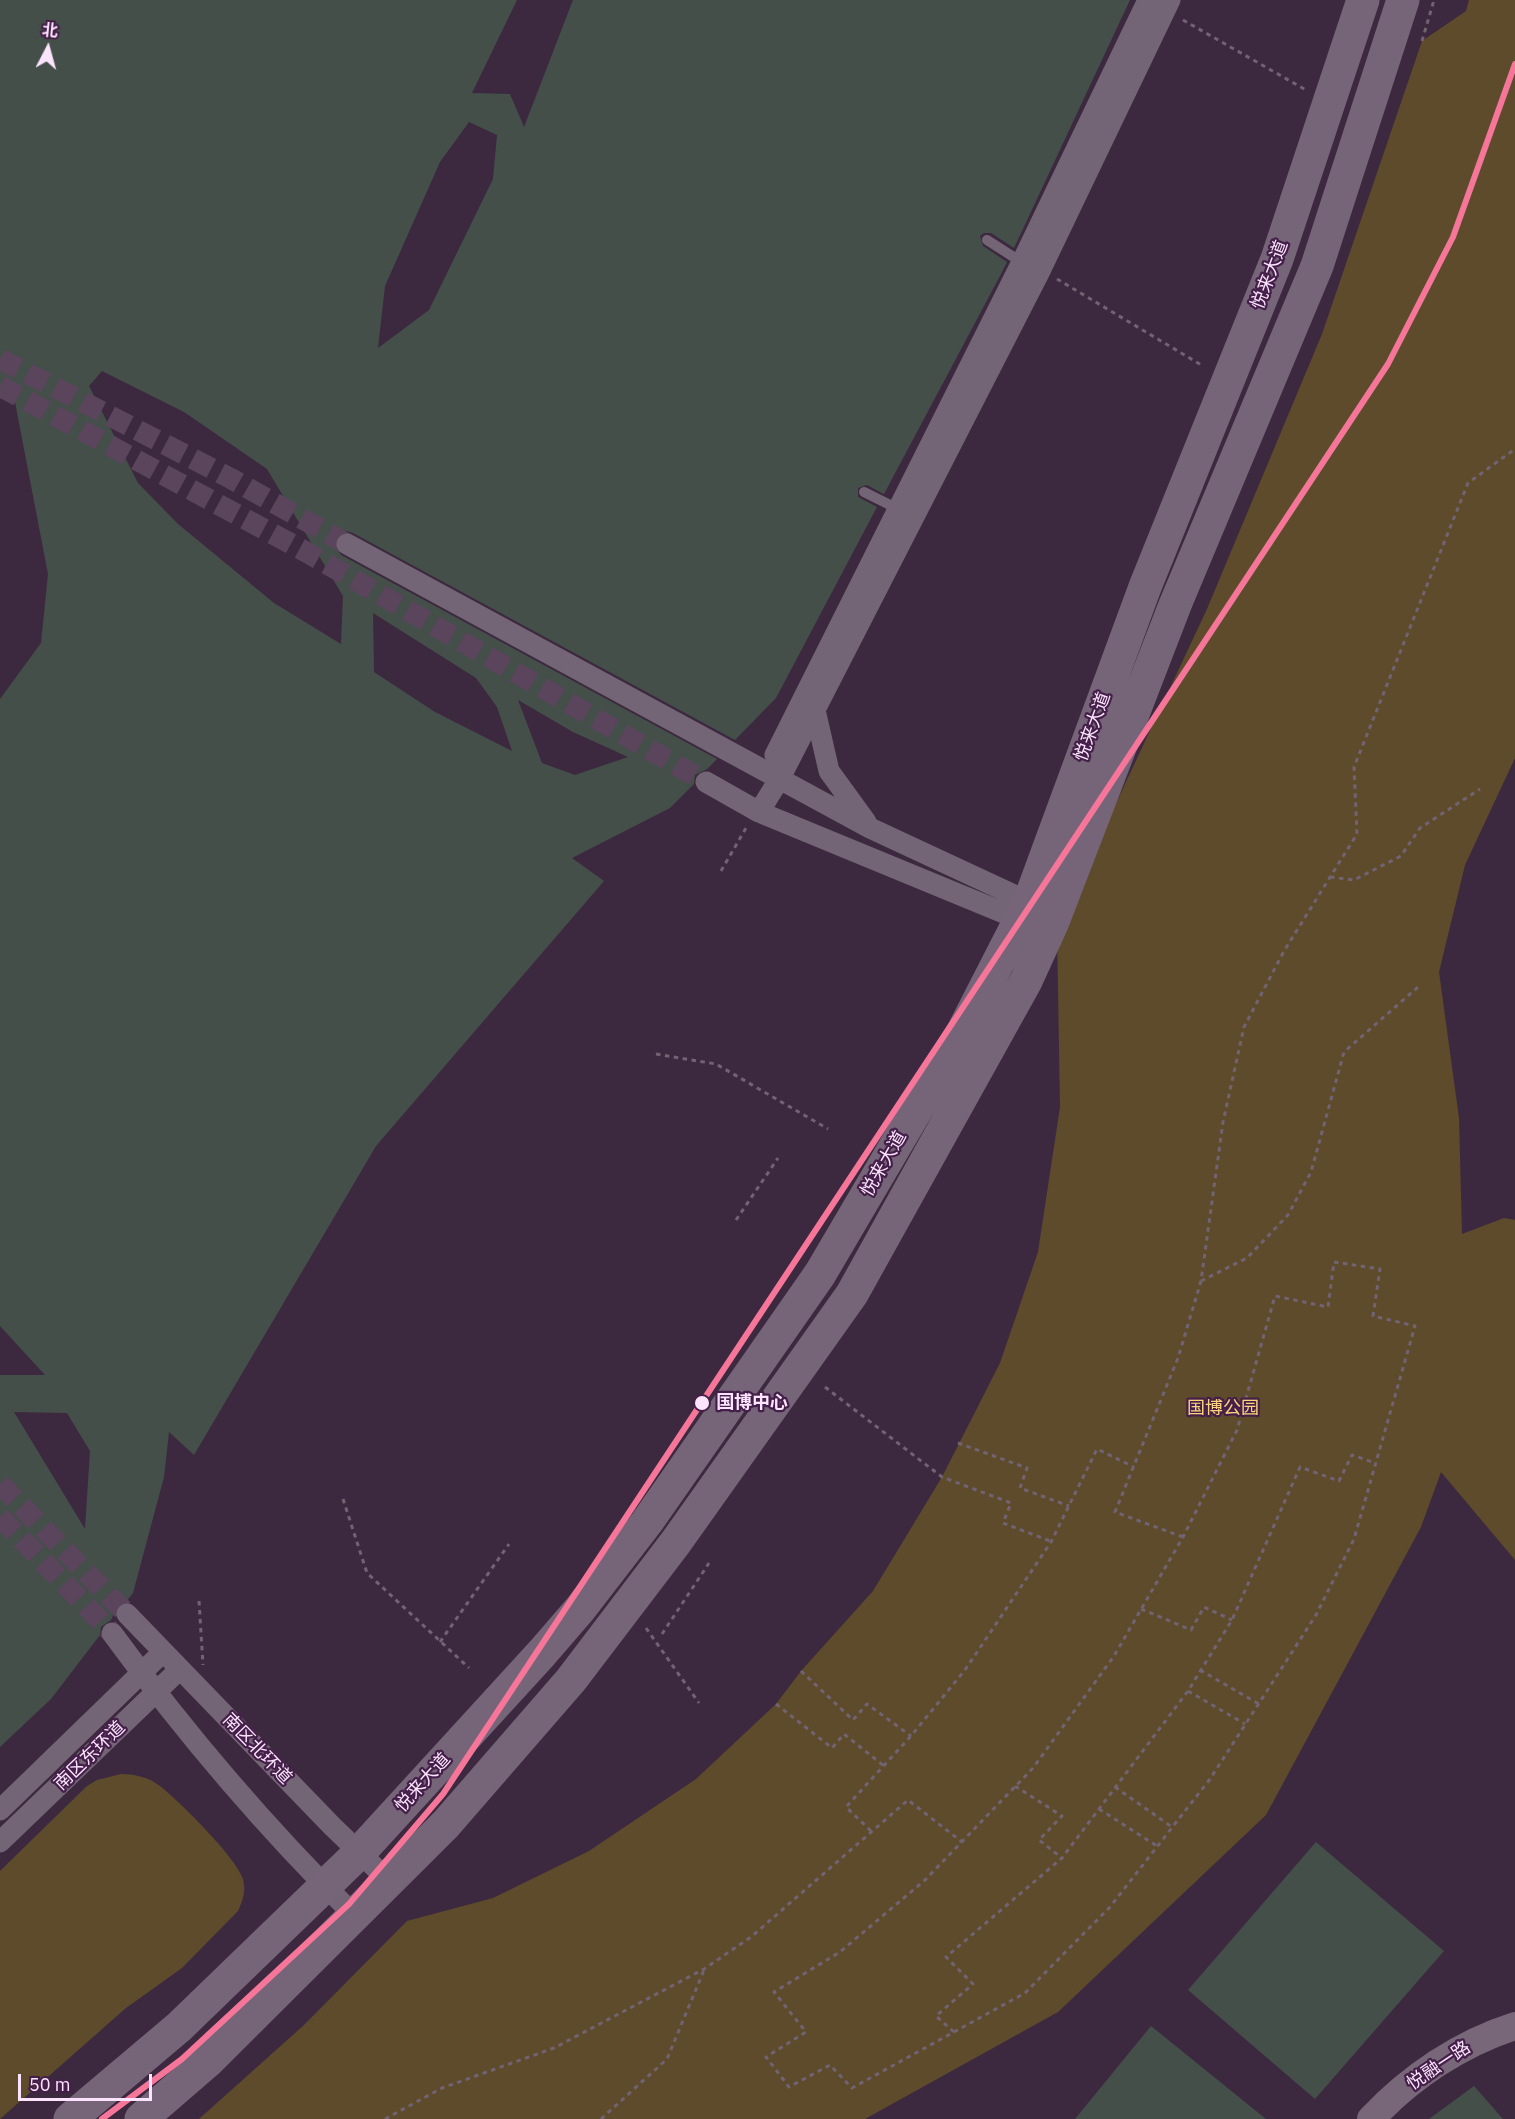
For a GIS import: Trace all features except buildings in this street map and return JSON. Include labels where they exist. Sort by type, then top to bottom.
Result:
[{"type":"main road","name":"悦来大道","points":[[141,2119],[208,2061],[446,1824],[578,1671],[670,1550],[852,1294],[1026,981],[1034,915],[1145,587],[1277,259],[1363,0]]},
{"type":"main road","name":"悦来大道","points":[[70,2119],[179,2027],[359,1853],[542,1653],[580,1609],[647,1522],[820,1274],[963,1029],[1034,915],[1175,605],[1317,266],[1403,0]]},
{"type":"street","points":[[753,819],[773,775],[1030,267],[1155,2]]},
{"type":"street","points":[[773,775],[815,710],[906,513]]},
{"type":"street","points":[[347,544],[1034,915]]},
{"type":"street","points":[[815,710],[829,771],[870,828]]},
{"type":"street","points":[[706,782],[753,819],[1034,915]]},
{"type":"street","name":"南区北环道","points":[[127,1614],[359,1853],[389,1881]]},
{"type":"street","name":"南区北环道","points":[[112,1633],[156,1692],[297,1858],[354,1915]]},
{"type":"street","name":"南区东环道","points":[[0,1810],[163,1652]]},
{"type":"street","name":"南区东环道","points":[[0,1842],[180,1669]]},
{"type":"street","name":"悦融一路","points":[[1371,2119],[1385,2104],[1432,2066],[1486,2035],[1515,2026]]},
{"type":"lane","points":[[987,240],[1030,267]]},
{"type":"lane","points":[[864,492],[906,513]]},
{"type":"path","points":[[1422,41],[1434,0]]},
{"type":"path","points":[[1155,2],[1306,90]]},
{"type":"path","points":[[1030,267],[1056,279],[1203,366]]},
{"type":"path","points":[[1183,1537],[1115,1512],[1178,1358],[1201,1281],[1223,1122],[1244,1027],[1284,951],[1357,834],[1354,767],[1468,483],[1515,449]]},
{"type":"path","points":[[1330,877],[1354,880],[1401,856],[1420,828],[1480,789]]},
{"type":"path","points":[[721,871],[753,819]]},
{"type":"path","points":[[1201,1281],[1247,1258],[1288,1215],[1311,1172],[1344,1052],[1418,987]]},
{"type":"path","points":[[656,1054],[716,1064],[828,1129]]},
{"type":"path","points":[[736,1220],[778,1158]]},
{"type":"path","points":[[1334,1262],[1380,1269],[1373,1316],[1415,1326],[1376,1463],[1354,1539],[1316,1615],[1210,1779],[1110,1907],[1025,1993],[852,2088],[830,2065],[789,2087],[766,2057],[806,2032],[774,1992],[840,1952],[925,1880],[1033,1768],[1114,1656],[1183,1537],[1237,1430],[1275,1296],[1328,1307],[1334,1262]]},
{"type":"path","points":[[825,1387],[942,1477],[1011,1503],[1003,1523],[1051,1542]]},
{"type":"path","points":[[958,1443],[1027,1468],[1020,1488],[1068,1506]]},
{"type":"path","points":[[871,1831],[846,1807],[911,1736],[965,1670],[1051,1542],[1097,1449],[1134,1467]]},
{"type":"path","points":[[954,2032],[936,2016],[973,1984],[946,1957],[1062,1858],[1188,1691],[1232,1620],[1300,1467],[1339,1481],[1352,1455],[1376,1463]]},
{"type":"path","points":[[343,1499],[367,1574],[469,1668]]},
{"type":"path","points":[[440,1642],[509,1544]]},
{"type":"path","points":[[662,1634],[709,1563]]},
{"type":"path","points":[[199,1601],[204,1668]]},
{"type":"path","points":[[1141,1609],[1191,1630],[1203,1607],[1232,1620]]},
{"type":"path","points":[[646,1628],[699,1703]]},
{"type":"path","points":[[801,1671],[853,1720],[867,1704],[911,1736]]},
{"type":"path","points":[[1200,1671],[1259,1704]]},
{"type":"path","points":[[1188,1691],[1245,1724]]},
{"type":"path","points":[[776,1704],[832,1748],[844,1734],[884,1766]]},
{"type":"path","points":[[1015,1786],[1062,1816],[1039,1840],[1062,1858]]},
{"type":"path","points":[[1116,1788],[1172,1827]]},
{"type":"path","points":[[385,2119],[442,2088],[554,2048],[704,1969],[751,1937],[908,1800],[962,1842]]},
{"type":"path","points":[[1099,1809],[1157,1846]]},
{"type":"path","points":[[602,2119],[667,2059],[704,1969]]},
{"type":"green space","name":"国博公园","points":[[1469,0],[1515,0],[1515,758],[1465,865],[1439,972],[1459,1118],[1462,1234],[1504,1218],[1515,1220],[1515,1560],[1441,1472],[1421,1527],[1266,1815],[1058,2012],[865,2119],[199,2119],[304,2025],[407,1921],[493,1898],[589,1851],[696,1779],[776,1704],[801,1671],[873,1591],[942,1477],[1000,1363],[1038,1252],[1060,1107],[1057,929],[1207,609],[1322,334],[1422,41],[1466,11]]},
{"type":"green space","points":[[121,1774],[141,1777],[156,1783],[206,1830],[230,1857],[243,1879],[244,1891],[241,1903],[238,1911],[182,1968],[126,2008],[0,2119],[0,1871],[87,1786],[97,1780]]},
{"type":"tunnel","points":[[0,359],[230,478],[347,544]]},
{"type":"tunnel","points":[[0,386],[308,553],[706,782]]},
{"type":"tunnel","points":[[0,1484],[127,1614]]},
{"type":"tunnel","points":[[0,1517],[112,1633]]},
{"type":"transit line","points":[[102,2119],[182,2059],[349,1904],[443,1794],[1388,364],[1453,237],[1515,64]]},
{"type":"place","name":"国博中心","points":[[702,1403]]}]
